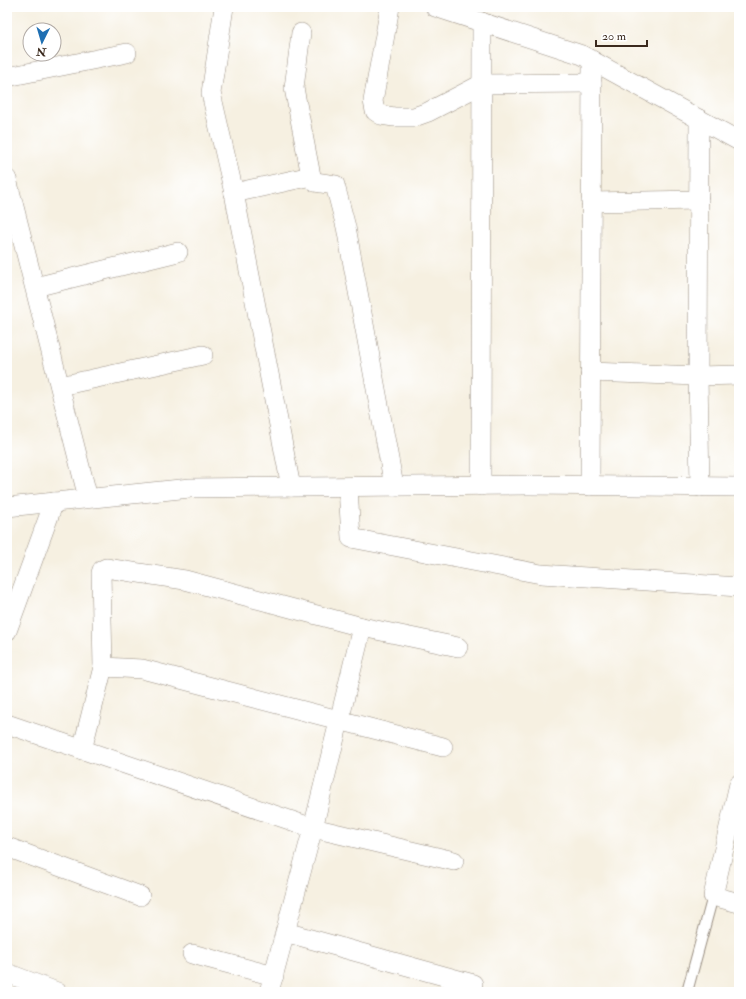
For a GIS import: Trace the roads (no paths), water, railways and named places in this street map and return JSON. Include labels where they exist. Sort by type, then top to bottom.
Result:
[{"type":"street","points":[[224,7],[211,93],[234,193],[291,487]]},
{"type":"street","points":[[390,7],[372,101],[377,113],[394,118],[420,116],[482,84],[592,83]]},
{"type":"street","points":[[435,7],[547,42],[582,55],[739,141]]},
{"type":"street","points":[[480,486],[482,22]]},
{"type":"street","points":[[301,33],[294,88],[311,176],[315,182],[335,185],[346,227],[394,486]]},
{"type":"street","points":[[7,77],[127,53]]},
{"type":"street","points":[[590,486],[592,60]]},
{"type":"street","points":[[699,119],[698,376],[700,487]]},
{"type":"street","points":[[234,193],[311,176]]},
{"type":"street","points":[[7,179],[14,236],[35,287],[88,498]]},
{"type":"street","points":[[591,202],[699,200]]},
{"type":"street","points":[[35,287],[178,252]]},
{"type":"street","points":[[60,386],[203,355]]},
{"type":"street","points":[[590,372],[698,376],[739,375]]},
{"type":"street","points":[[348,486],[351,538],[541,574],[739,587]]},
{"type":"street","points":[[7,506],[190,488],[348,486],[739,487]]},
{"type":"street","points":[[8,625],[54,502]]},
{"type":"street","points":[[82,750],[103,667],[101,573],[102,570],[106,568],[185,580],[362,627],[458,647]]},
{"type":"street","points":[[192,954],[271,984],[313,828],[362,627]]},
{"type":"street","points":[[103,667],[142,669],[443,747]]},
{"type":"street","points":[[7,724],[313,828],[454,861]]},
{"type":"street","points":[[739,784],[713,896],[739,903]]},
{"type":"street","points":[[7,847],[140,896]]},
{"type":"street","points":[[285,932],[473,984]]},
{"type":"street","points":[[7,973],[57,992]]},
{"type":"lane","points":[[687,992],[713,896]]}]
